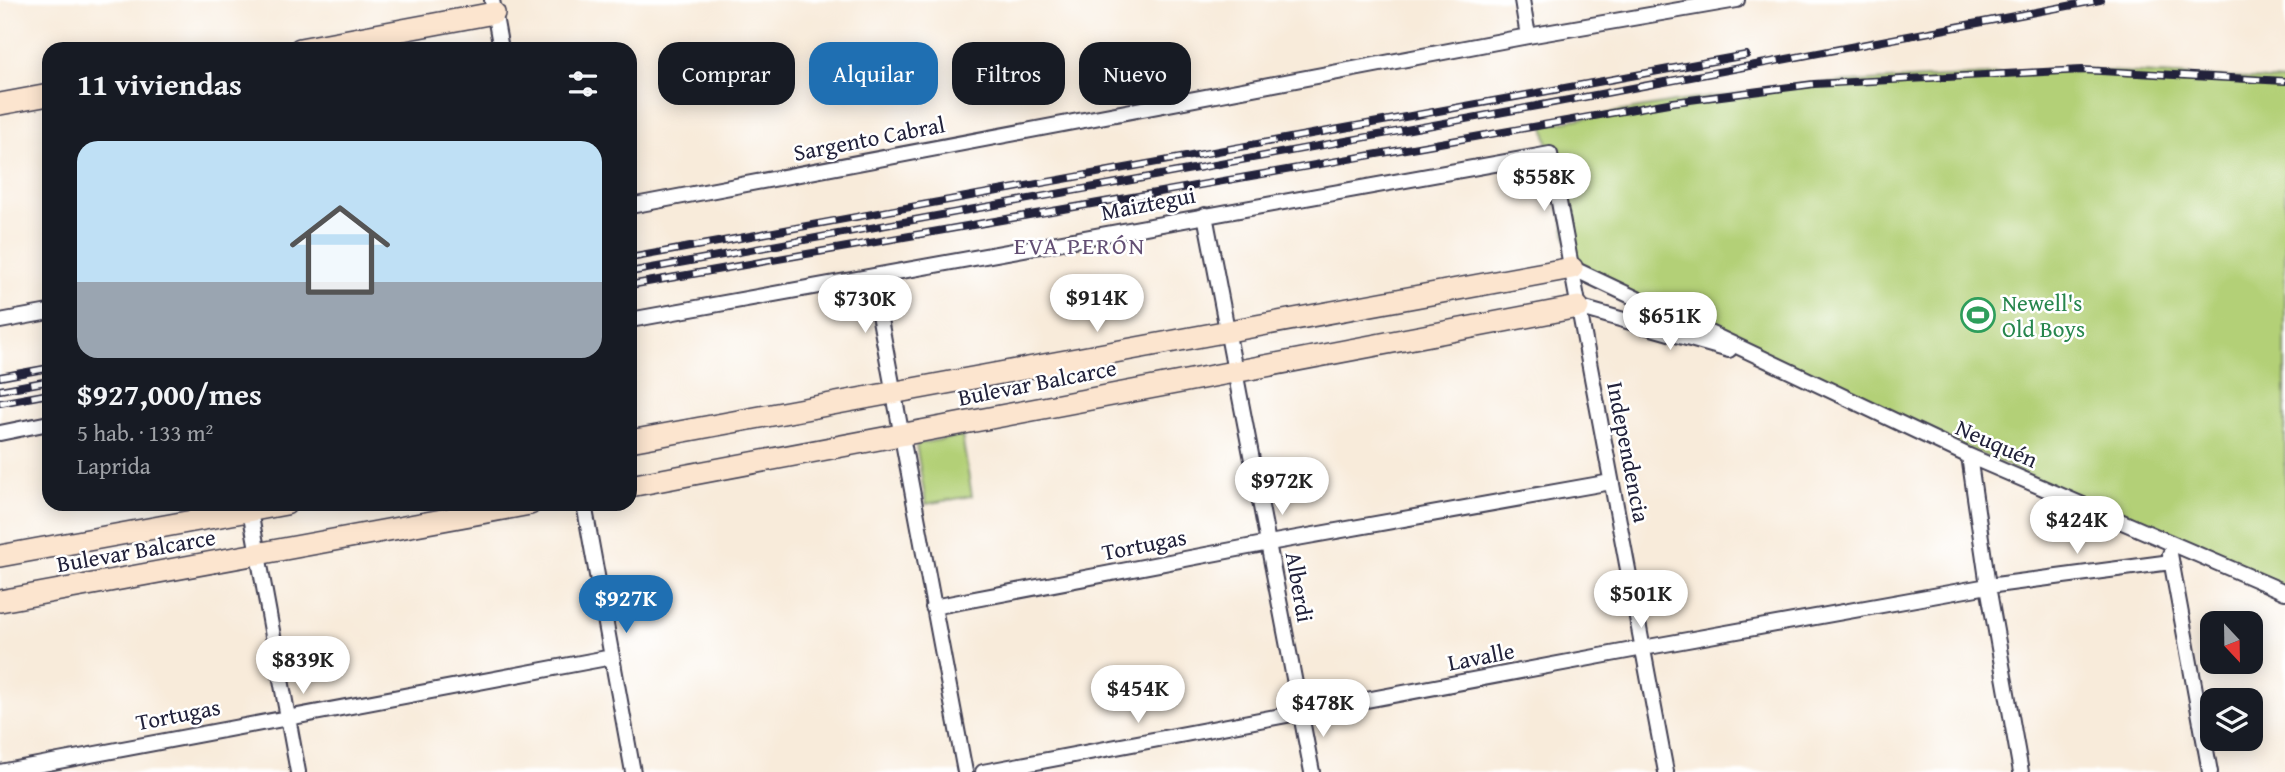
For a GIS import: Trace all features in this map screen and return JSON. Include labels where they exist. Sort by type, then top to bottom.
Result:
[{"type":"main road","points":[[332,42],[493,7]]},
{"type":"main road","points":[[0,104],[42,96]]},
{"type":"main road","name":"Bulevar Balcarce","points":[[637,440],[893,390],[1572,267]]},
{"type":"main road","name":"Bulevar Balcarce","points":[[637,485],[1578,307]]},
{"type":"main road","name":"Bulevar Balcarce","points":[[0,556],[250,511]]},
{"type":"main road","name":"Bulevar Balcarce","points":[[0,601],[492,511]]},
{"type":"street","points":[[1522,0],[1528,36]]},
{"type":"street","name":"Sargento Cabral","points":[[637,205],[1528,36],[1737,0]]},
{"type":"street","points":[[493,7],[500,42]]},
{"type":"street","name":"Maiztegui","points":[[637,319],[1550,154]]},
{"type":"street","name":"Independencia","points":[[1550,154],[1666,772]]},
{"type":"street","name":"Alberdi","points":[[1205,215],[1312,772]]},
{"type":"street","name":"Neuquén","points":[[1572,267],[1969,456],[2285,592]]},
{"type":"street","points":[[872,277],[965,772]]},
{"type":"street","name":"Neuquén","points":[[1578,307],[1771,362]]},
{"type":"street","points":[[0,321],[42,313]]},
{"type":"street","points":[[0,433],[42,424]]},
{"type":"street","points":[[1969,456],[1988,586],[2021,772]]},
{"type":"street","name":"Tortugas","points":[[933,607],[1611,482]]},
{"type":"street","points":[[250,511],[298,772]]},
{"type":"street","points":[[585,511],[633,772]]},
{"type":"street","points":[[2167,543],[2210,772]]},
{"type":"street","name":"Lavalle","points":[[983,772],[1988,586],[2171,562]]},
{"type":"street","name":"Tortugas","points":[[0,772],[612,657]]},
{"type":"green space","name":"Newell's Old Boys","points":[[2082,70],[2285,81],[2285,592],[1572,268],[1544,125],[1674,102],[1814,84]]},
{"type":"green space","points":[[962,436],[972,496],[926,504],[916,444]]},
{"type":"railway","points":[[637,271],[2100,0]]},
{"type":"railway","points":[[637,257],[1746,55]]},
{"type":"railway","points":[[637,284],[1674,102],[1814,84],[2082,70],[2285,81]]},
{"type":"railway","points":[[0,377],[42,369]]},
{"type":"railway","points":[[0,390],[42,382]]},
{"type":"railway","points":[[0,403],[42,395]]},
{"type":"place","name":"Newell's Old Boys","points":[[1978,315]]},
{"type":"district","name":"EVA PERÓN","points":[[1080,245]]}]
